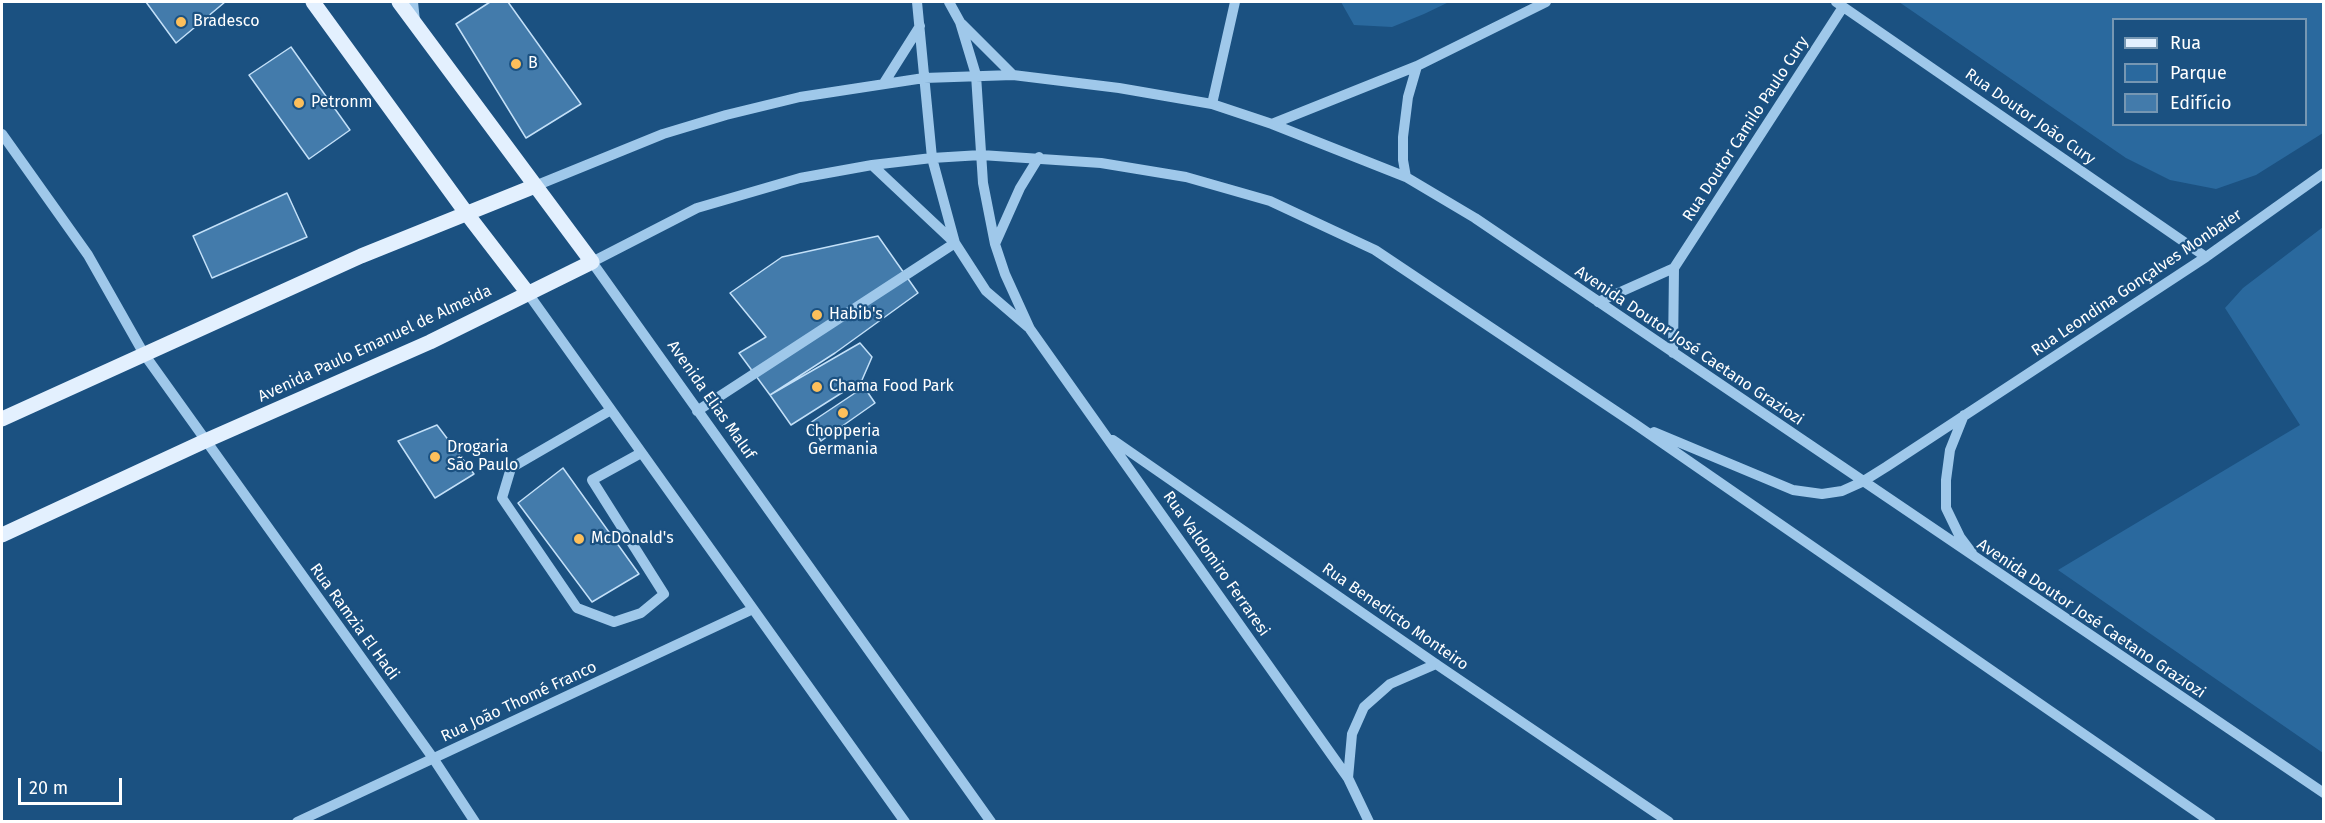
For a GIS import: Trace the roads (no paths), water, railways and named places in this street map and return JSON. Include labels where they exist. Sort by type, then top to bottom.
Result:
[{"type":"main road","points":[[313,2],[467,214],[527,292]]},
{"type":"main road","name":"Avenida Elias Maluf","points":[[399,2],[592,262]]},
{"type":"main road","points":[[2,418],[362,256],[535,186]]},
{"type":"main road","name":"Avenida Paulo Emanuel de Almeida","points":[[2,535],[205,441],[430,342],[527,292],[592,262]]},
{"type":"street","points":[[413,2],[415,25]]},
{"type":"street","points":[[917,2],[932,158]]},
{"type":"street","points":[[950,2],[960,22],[975,75],[981,155]]},
{"type":"street","points":[[1212,104],[1235,2]]},
{"type":"street","points":[[1272,124],[1417,66],[1546,2]]},
{"type":"street","name":"Rua Doutor João Cury","points":[[1840,4],[2206,258]]},
{"type":"street","name":"Rua Doutor Camilo Paulo Cury","points":[[1674,268],[1840,4]]},
{"type":"street","points":[[960,22],[1013,75]]},
{"type":"street","points":[[884,83],[920,26]]},
{"type":"street","points":[[1407,177],[1403,160],[1403,137],[1408,97],[1417,66]]},
{"type":"street","name":"Avenida Doutor José Caetano Graziozi","points":[[535,186],[663,135],[726,115],[800,97],[924,78],[1013,75],[1119,88],[1212,104],[1272,124],[1407,177],[1475,218],[2324,794]]},
{"type":"street","points":[[2,134],[88,255],[144,354],[205,441]]},
{"type":"street","points":[[592,262],[697,208],[800,178],[872,165],[932,158],[981,155],[1101,163],[1186,177],[1270,201],[1375,250],[1635,424],[2211,822]]},
{"type":"street","name":"Rua Valdomiro Ferraresi","points":[[981,155],[982,183],[995,244],[1005,274],[1030,329],[1348,778],[1369,822]]},
{"type":"street","name":"Rua Valdomiro Ferraresi","points":[[932,158],[954,243],[986,291],[1030,329]]},
{"type":"street","points":[[995,244],[1020,188],[1039,158]]},
{"type":"street","points":[[697,411],[954,243],[872,165]]},
{"type":"street","name":"Rua Leondina Gonçalves Monbaier","points":[[1635,424],[1793,490],[1822,494],[1842,491],[1862,482],[2206,258],[2324,173]]},
{"type":"street","name":"Avenida Elias Maluf","points":[[592,262],[991,822]]},
{"type":"street","points":[[1598,302],[1674,268],[1673,353]]},
{"type":"street","points":[[527,292],[905,822]]},
{"type":"street","points":[[610,410],[511,468],[502,498],[577,608],[614,621],[641,613],[664,594],[592,480],[641,453]]},
{"type":"street","points":[[1964,415],[1950,450],[1946,480],[1946,508],[1960,537],[1978,561]]},
{"type":"street","name":"Rua Benedicto Monteiro","points":[[1106,435],[1669,822]]},
{"type":"street","name":"Rua Ramzia El Hadi","points":[[205,441],[433,758],[475,822]]},
{"type":"street","name":"Rua João Thomé Franco","points":[[297,822],[753,609]]},
{"type":"street","points":[[1348,778],[1352,734],[1364,707],[1390,684],[1436,664]]},
{"type":"place","name":"Bradesco","points":[[181,22]]},
{"type":"place","name":"B","points":[[516,64]]},
{"type":"place","name":"Petronm","points":[[299,103]]},
{"type":"place","name":"Habib's","points":[[817,315]]},
{"type":"place","name":"Chama Food Park","points":[[817,387]]},
{"type":"place","name":"Chopperia Germania","points":[[843,413]]},
{"type":"place","name":"Drogaria São Paulo","points":[[435,457]]},
{"type":"place","name":"McDonald's","points":[[579,539]]}]
